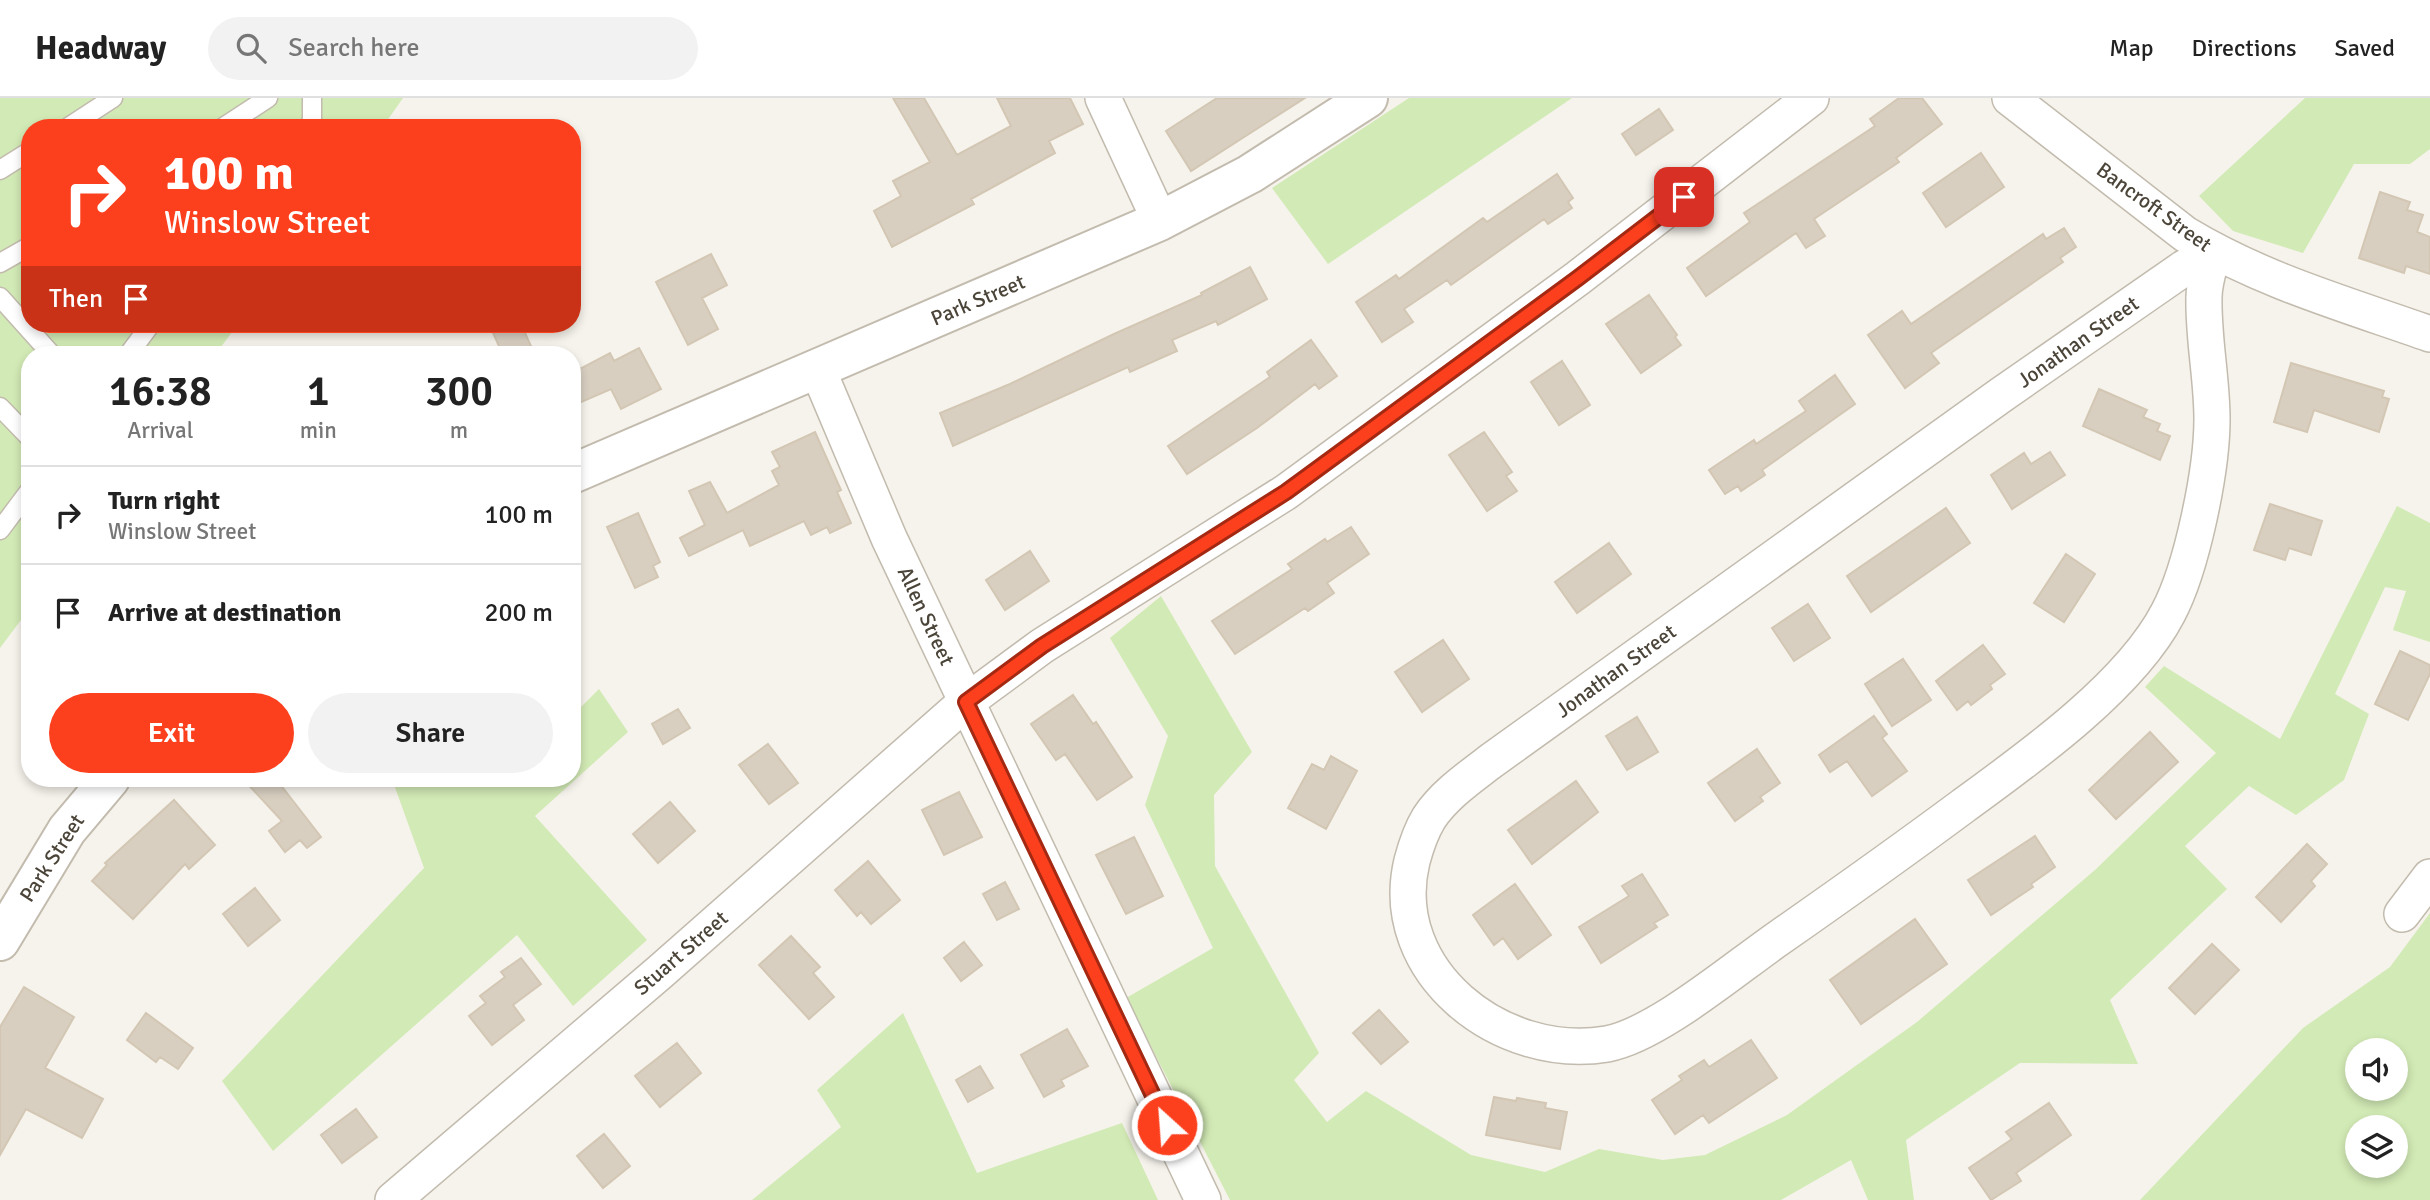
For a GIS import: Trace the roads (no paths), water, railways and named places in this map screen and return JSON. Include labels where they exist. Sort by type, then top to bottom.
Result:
[{"type":"street","points":[[1103,98],[1160,221]]},
{"type":"street","name":"Park Street","points":[[581,470],[1160,221],[1250,174],[1368,98]]},
{"type":"street","name":"Stuart Street","points":[[393,1200],[660,972],[966,702],[1042,646],[1286,492],[1578,278],[1811,98]]},
{"type":"street","name":"Bancroft Street","points":[[2010,98],[2185,234],[2213,251],[2266,277],[2430,334]]},
{"type":"street","name":"Jonathan Street","points":[[2213,251],[2204,292],[2204,335],[2211,392],[2210,454],[2189,552],[2168,613],[2134,658],[2091,704],[2040,750],[1883,864],[1678,1009],[1625,1040],[1584,1046],[1540,1041],[1516,1033],[1473,1011],[1437,979],[1423,957],[1413,932],[1408,905],[1409,876],[1416,846],[1428,819],[1446,798],[1490,761],[2001,395],[2184,268],[2213,251]]},
{"type":"street","name":"Allen Street","points":[[818,370],[889,538],[1203,1200]]},
{"type":"street","name":"Park Street","points":[[0,941],[67,830],[103,787]]},
{"type":"street","points":[[2402,914],[2430,877]]},
{"type":"lane","points":[[81,119],[114,98]]},
{"type":"lane","points":[[236,119],[268,98]]},
{"type":"lane","points":[[312,98],[312,119]]},
{"type":"lane","points":[[0,170],[21,157]]},
{"type":"lane","points":[[0,263],[21,251]]},
{"type":"lane","points":[[0,298],[21,321]]},
{"type":"lane","points":[[32,333],[44,346]]},
{"type":"lane","points":[[0,407],[21,429]]},
{"type":"lane","points":[[0,530],[21,502]]}]
